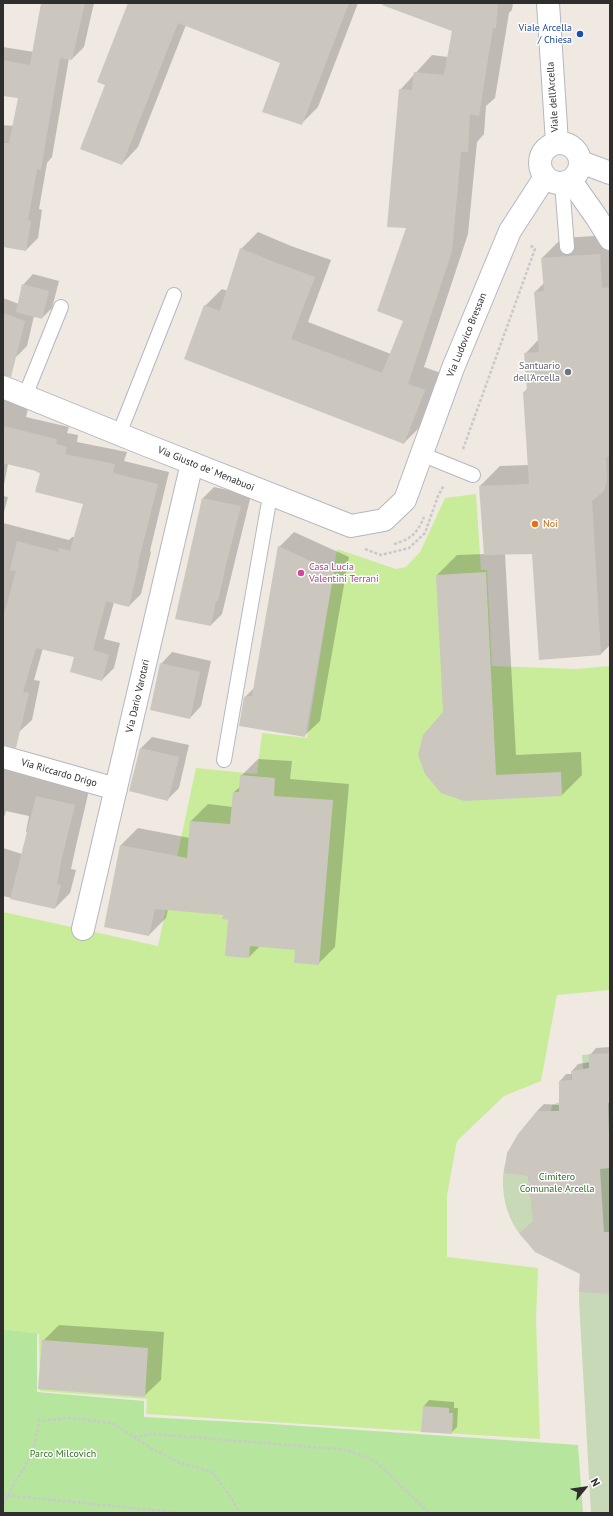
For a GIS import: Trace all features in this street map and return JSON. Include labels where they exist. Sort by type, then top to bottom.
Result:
[{"type":"street","name":"Viale dell'Arcella","points":[[548,3],[548,23],[557,143]]},
{"type":"street","name":"Viale dell'Arcella","points":[[557,143],[570,146],[575,150],[565,176],[540,166],[540,160],[546,149],[557,143]]},
{"type":"street","points":[[565,176],[610,173]]},
{"type":"street","points":[[565,176],[597,218],[610,239]]},
{"type":"street","name":"Via Ludovico Bressan","points":[[405,500],[453,368],[510,231],[565,176]]},
{"type":"street","name":"Via Giusto de' Menabuoi","points":[[3,386],[119,434],[351,526],[384,520],[405,500]]},
{"type":"street","name":"Via Dario Varotari","points":[[83,929],[189,483],[192,463]]},
{"type":"street","name":"Via Riccardo Drigo","points":[[3,757],[116,789]]},
{"type":"lane","points":[[565,176],[567,247]]},
{"type":"lane","points":[[119,434],[174,295]]},
{"type":"lane","points":[[25,396],[61,307]]},
{"type":"lane","points":[[421,454],[473,475]]},
{"type":"lane","points":[[224,760],[268,507],[272,495]]},
{"type":"path","points":[[438,496],[463,448],[535,249],[527,242]]},
{"type":"path","points":[[3,1509],[5,1496],[25,1466],[36,1439],[39,1421],[70,1418],[112,1423],[151,1448],[180,1463],[212,1472],[230,1496],[240,1513]]},
{"type":"path","points":[[134,1437],[153,1434],[347,1450],[375,1461],[429,1513]]},
{"type":"path","points":[[5,1496],[182,1513]]},
{"type":"green space","points":[[476,494],[481,570],[487,570],[492,666],[576,669],[610,666],[610,990],[557,995],[541,1081],[504,1096],[457,1141],[447,1195],[447,1257],[538,1268],[536,1320],[540,1439],[146,1414],[147,1399],[40,1391],[39,1334],[3,1329],[3,912],[158,946],[196,768],[257,774],[262,733],[307,738],[337,549],[396,569],[406,567],[420,552],[445,498]]},
{"type":"green space","name":"Cimitero Comunale Arcella","points":[[610,1053],[610,1513],[591,1513],[579,1301],[580,1269],[564,1265],[550,1259],[537,1251],[526,1241],[517,1230],[510,1217],[505,1202],[503,1180],[507,1159],[535,1115],[542,1111],[551,1111],[552,1105],[573,1097],[571,1071],[583,1069],[582,1055]]},
{"type":"green space","name":"Parco Milcovich","points":[[3,1329],[37,1333],[37,1392],[144,1401],[144,1417],[272,1424],[578,1445],[583,1513],[3,1513]]},
{"type":"building","points":[[41,3],[85,3],[72,60],[60,58],[41,170],[37,169],[28,220],[31,221],[26,251],[3,247],[3,143],[9,143],[18,98],[3,96],[3,60],[30,65]]},
{"type":"building","points":[[128,3],[349,3],[302,125],[262,112],[280,63],[178,23],[122,165],[80,149],[105,85],[97,82]]},
{"type":"building","points":[[383,3],[498,3],[496,28],[493,28],[479,116],[470,114],[468,152],[461,152],[452,251],[408,384],[425,390],[404,444],[184,359],[204,305],[220,311],[240,248],[315,277],[291,339],[382,373],[403,321],[377,311],[406,228],[387,227],[399,89],[412,90],[414,72],[444,75],[452,31],[382,5]]},
{"type":"building","points":[[600,254],[602,288],[610,287],[610,457],[606,457],[607,479],[604,491],[592,501],[601,655],[539,660],[532,554],[484,555],[479,486],[529,484],[523,392],[527,391],[524,353],[539,352],[534,292],[544,291],[541,258]]},
{"type":"building","points":[[22,284],[49,291],[42,319],[16,312]]},
{"type":"building","points":[[3,313],[25,321],[11,377],[3,375]]},
{"type":"building","points":[[3,426],[57,439],[56,444],[67,447],[65,454],[115,464],[113,473],[158,484],[138,563],[129,607],[106,601],[93,650],[109,655],[102,681],[70,672],[74,657],[36,648],[23,692],[29,693],[16,748],[3,745],[3,618],[16,571],[10,570],[17,541],[58,552],[59,548],[70,551],[83,504],[35,492],[40,473],[3,463]]},
{"type":"building","points":[[202,498],[241,506],[218,601],[216,601],[211,626],[175,619]]},
{"type":"building","points":[[278,546],[334,572],[305,737],[239,726],[244,697],[252,696]]},
{"type":"building","points":[[486,572],[496,775],[561,772],[562,796],[464,801],[441,793],[425,774],[418,755],[423,735],[443,712],[436,575]]},
{"type":"building","points":[[160,663],[200,672],[190,719],[150,710]]},
{"type":"building","points":[[140,748],[179,757],[168,801],[129,791]]},
{"type":"building","points":[[240,775],[275,778],[274,796],[333,800],[319,965],[294,963],[295,950],[250,946],[249,958],[225,956],[228,920],[222,919],[223,915],[155,909],[149,936],[104,927],[120,845],[187,858],[190,821],[230,824],[233,792],[239,792]]},
{"type":"building","points":[[36,796],[75,805],[61,862],[57,884],[61,885],[55,909],[10,899]]},
{"type":"building","name":"Cimitero Comunale Arcella","points":[[610,1053],[610,1103],[608,1103],[610,1168],[600,1169],[604,1232],[610,1232],[610,1294],[579,1292],[580,1274],[535,1252],[519,1233],[533,1222],[528,1176],[504,1173],[507,1153],[518,1134],[537,1111],[559,1111],[559,1081],[572,1080],[571,1071],[589,1068],[589,1054]]},
{"type":"building","points":[[42,1340],[148,1348],[145,1397],[38,1389]]},
{"type":"building","points":[[423,1406],[449,1408],[449,1413],[453,1413],[452,1434],[421,1432]]},
{"type":"place","name":"Viale Arcella / Chiesa","points":[[580,34]]},
{"type":"place","name":"Santuario dell'Arcella","points":[[568,372]]},
{"type":"place","name":"Noi","points":[[535,524]]},
{"type":"place","name":"Casa Lucia Valentini Terrani","points":[[301,573]]}]
